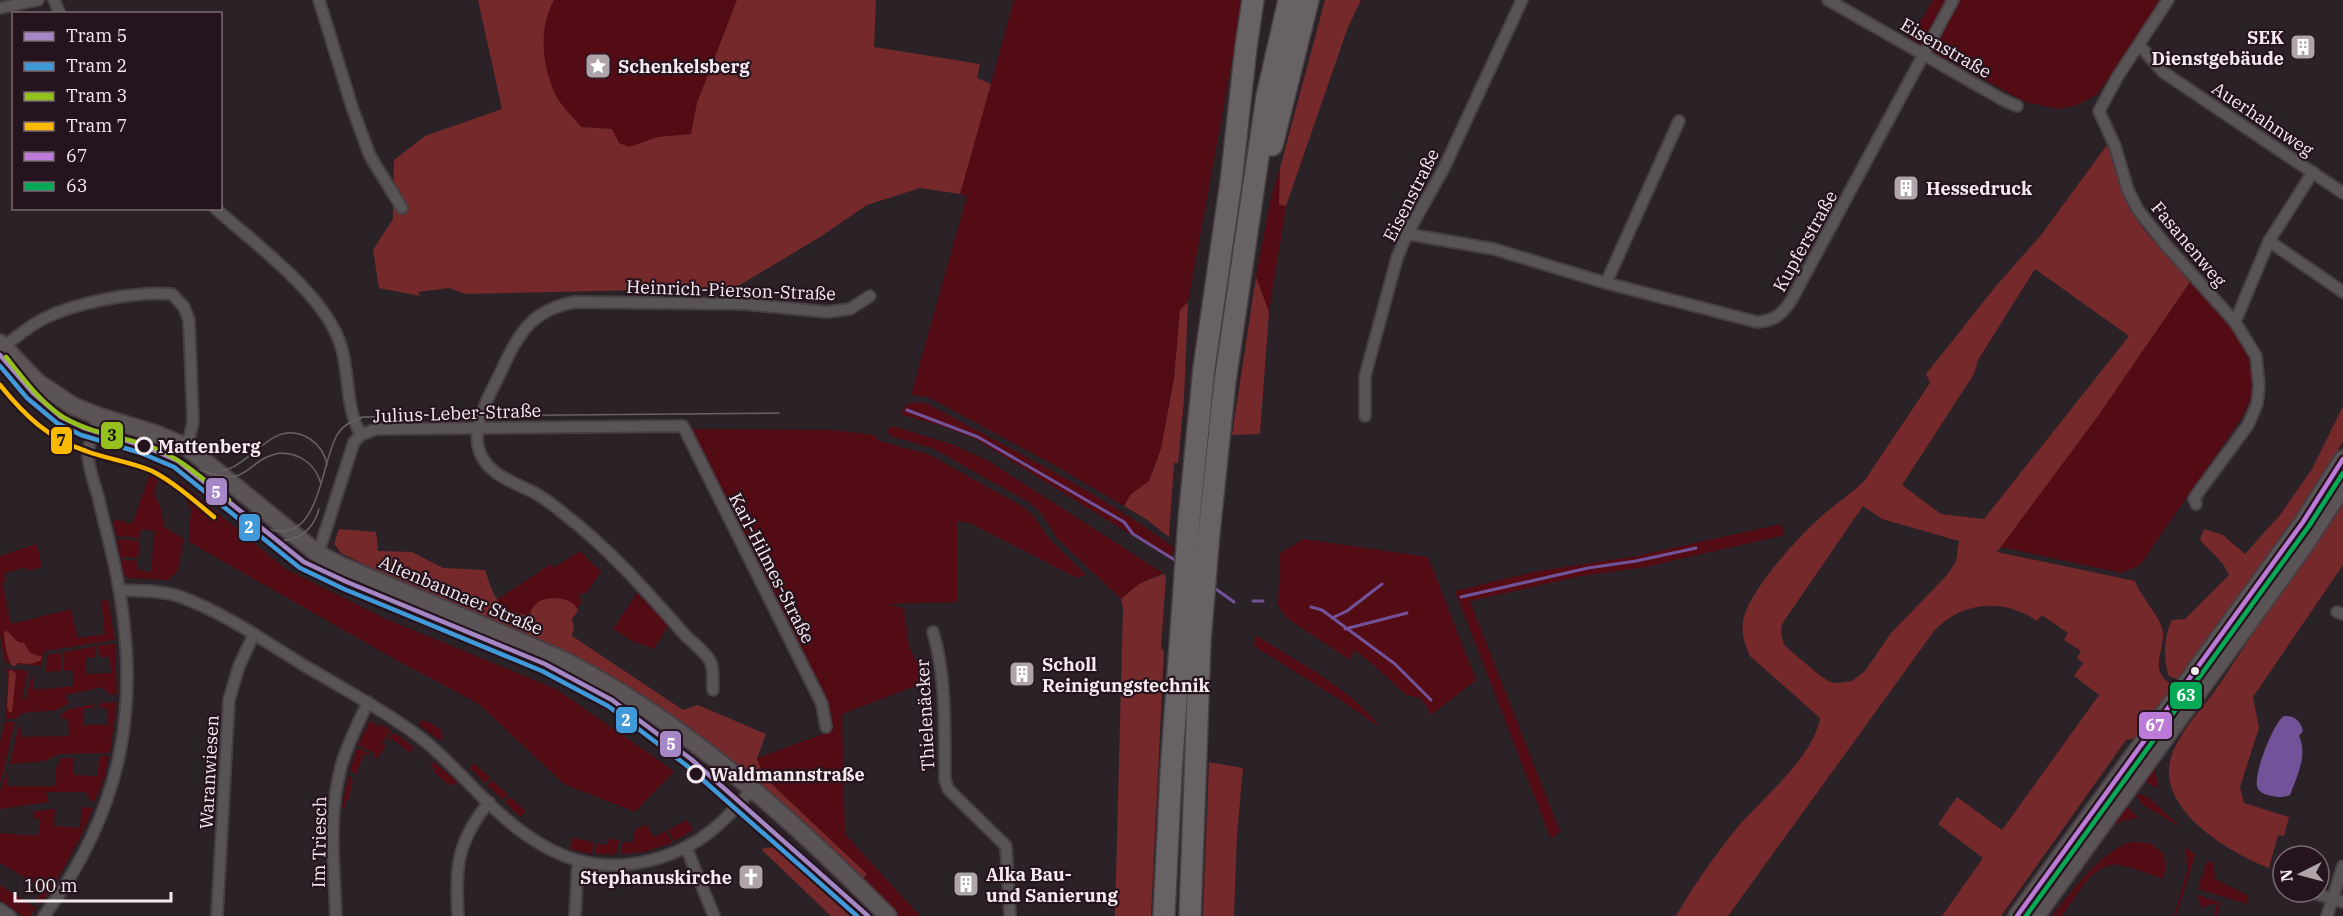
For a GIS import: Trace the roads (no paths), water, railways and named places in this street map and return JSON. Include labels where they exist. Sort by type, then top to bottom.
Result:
[{"type":"highway","points":[[1164,916],[1189,519],[1204,368],[1231,182],[1253,0]]},
{"type":"highway","points":[[1231,182],[1268,0]]},
{"type":"highway","points":[[1190,916],[1200,641],[1225,381],[1244,237],[1267,96],[1289,0]]},
{"type":"highway","points":[[1244,237],[1261,188],[1308,0]]},
{"type":"main road","name":"Altenbaunaer Straße","points":[[2,345],[37,382],[73,406],[188,447],[318,554],[561,659],[595,676],[643,706],[752,789],[843,871],[888,916]]},
{"type":"main road","points":[[2017,916],[2303,522],[2343,459]]},
{"type":"main road","points":[[2036,916],[2300,552],[2343,487]]},
{"type":"street","points":[[0,8],[38,0]]},
{"type":"street","points":[[319,0],[353,110],[370,156],[402,208]]},
{"type":"street","name":"Eisenstraße","points":[[1365,416],[1365,376],[1397,258],[1407,234],[1444,168],[1522,0]]},
{"type":"street","name":"Eisenstraße","points":[[1828,0],[2017,106]]},
{"type":"street","name":"Kupferstraße","points":[[1407,234],[1494,249],[1606,283],[1756,322],[1778,317],[1786,310],[1848,198],[1953,0]]},
{"type":"street","name":"Fasanenweg","points":[[2168,0],[2103,101],[2099,111],[2110,134],[2128,190],[2138,210],[2165,244],[2235,322],[2256,356],[2259,386],[2257,404],[2248,425],[2194,499],[2196,504]]},
{"type":"street","name":"Auerhahnweg","points":[[2140,45],[2163,72],[2343,193]]},
{"type":"street","points":[[1606,283],[1679,121]]},
{"type":"street","points":[[2235,322],[2269,241],[2313,172]]},
{"type":"street","points":[[218,210],[320,304],[341,346],[351,410],[361,435]]},
{"type":"street","points":[[2269,241],[2343,292]]},
{"type":"street","points":[[2,345],[43,318],[67,309],[147,292],[172,294],[184,307],[189,320],[193,422],[188,447]]},
{"type":"street","name":"Heinrich-Pierson-Straße","points":[[478,427],[516,340],[536,318],[562,304],[575,302],[745,303],[827,312],[850,309],[870,296]]},
{"type":"street","points":[[44,916],[69,883],[107,806],[125,728],[127,667],[120,590],[88,456],[98,416]]},
{"type":"street","name":"Julius-Leber-Straße","points":[[318,554],[354,442],[361,435],[376,429],[683,426]]},
{"type":"street","name":"Karl-Hilmes-Straße","points":[[683,426],[822,704],[826,727]]},
{"type":"street","points":[[478,427],[478,446],[485,464],[499,475],[537,494],[563,512],[613,559],[711,662],[713,690]]},
{"type":"street","points":[[120,590],[176,595],[218,611],[368,702],[420,738],[455,768],[515,827],[537,843],[578,861],[603,865],[625,864],[649,860],[686,847],[717,826],[752,789]]},
{"type":"street","name":"Thielenäcker","points":[[933,632],[942,681],[945,779],[948,789],[1006,846],[1010,916]]},
{"type":"street","name":"Waranwiesen","points":[[217,916],[229,699],[239,666],[254,634]]},
{"type":"street","name":"Im Triesch","points":[[336,916],[334,800],[347,749],[368,702]]},
{"type":"street","points":[[458,916],[456,879],[462,846],[476,818],[489,802]]},
{"type":"street","points":[[686,847],[714,916]]},
{"type":"street","points":[[575,916],[578,861]]},
{"type":"street","points":[[2327,916],[2338,900],[2343,866]]},
{"type":"street","points":[[0,909],[10,916]]},
{"type":"waterway","points":[[907,410],[978,437],[1124,522],[1133,534],[1178,562]]},
{"type":"waterway","points":[[1461,597],[1588,568],[1636,561],[1696,548]]},
{"type":"waterway","points":[[1332,618],[1347,611],[1382,584]]},
{"type":"waterway","points":[[1213,587],[1234,602]]},
{"type":"waterway","points":[[1253,601],[1263,601]]},
{"type":"waterway","points":[[1311,607],[1322,610],[1395,664],[1431,700]]},
{"type":"waterway","points":[[1345,629],[1407,613]]},
{"type":"tram line","name":"5","points":[[0,355],[33,393],[61,417],[84,428],[144,446],[178,461],[304,562],[545,664],[612,700],[691,759],[868,916]]},
{"type":"tram line","name":"3","points":[[6,357],[39,397],[63,417],[83,427],[138,443],[171,456],[229,500]]},
{"type":"tram line","name":"2","points":[[0,366],[27,398],[57,423],[81,435],[141,453],[174,467],[300,568],[344,589],[542,671],[608,706],[686,765],[857,916]]},
{"type":"tram line","name":"7","points":[[0,385],[28,416],[60,440],[94,454],[152,471],[177,487],[214,517]]},
{"type":"tram line","points":[[256,524],[277,531],[293,529],[305,520],[320,487],[337,435],[348,424],[363,417],[779,413]]},
{"type":"tram line","points":[[221,471],[243,461],[274,437],[285,433],[297,433],[313,441],[319,447],[327,465]]},
{"type":"tram line","points":[[186,466],[230,477],[244,473],[272,455],[290,454],[306,461],[318,475],[321,484]]},
{"type":"tram line","points":[[258,535],[277,540],[295,538],[310,527],[319,509]]},
{"type":"place","name":"SEK Dienstgebäude","points":[[2303,47]]},
{"type":"place","name":"Schenkelsberg","points":[[598,66]]},
{"type":"place","name":"Hessedruck","points":[[1906,188]]},
{"type":"place","name":"Mattenberg","points":[[144,446]]},
{"type":"place","name":"Scholl Reinigungstechnik","points":[[1022,674]]},
{"type":"place","name":"Waldmannstraße","points":[[696,774]]},
{"type":"place","name":"Stephanuskirche","points":[[751,877]]},
{"type":"place","name":"Alka Bau- und Sanierung","points":[[966,884]]}]
